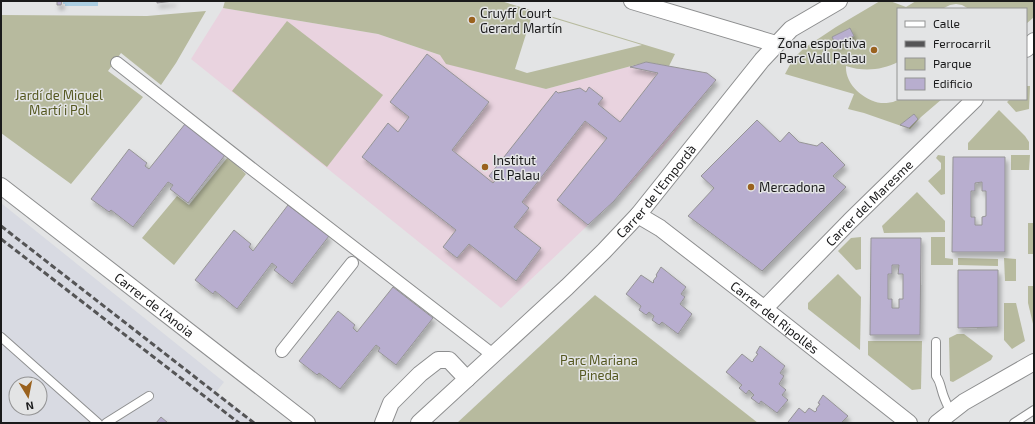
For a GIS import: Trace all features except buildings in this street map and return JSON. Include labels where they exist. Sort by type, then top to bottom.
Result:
[{"type":"street","points":[[632,1],[776,44]]},
{"type":"street","name":"Carrer de l'Empordà","points":[[419,423],[567,287],[638,215],[747,78],[776,44],[791,29],[839,1]]},
{"type":"street","points":[[117,63],[493,355]]},
{"type":"street","name":"Carrer del Maresme","points":[[764,308],[850,221],[974,100]]},
{"type":"street","name":"Carrer de l'Anoia","points":[[1,186],[308,423]]},
{"type":"street","name":"Carrer del Ripollès","points":[[638,215],[660,228],[909,423]]},
{"type":"street","points":[[282,351],[352,263]]},
{"type":"street","points":[[383,423],[391,403],[420,374],[438,360],[449,360],[467,379]]},
{"type":"street","points":[[936,423],[964,402],[1034,362]]},
{"type":"lane","points":[[1,337],[98,423]]},
{"type":"lane","points":[[936,342],[936,376],[939,380],[951,413]]},
{"type":"lane","points":[[106,423],[149,396]]},
{"type":"lane","points":[[1014,423],[1034,410]]},
{"type":"shaded area","name":"Institut El Palau","points":[[223,8],[378,34],[546,89],[646,62],[707,73],[716,80],[662,149],[630,185],[501,308],[191,59]]},
{"type":"shaded area","points":[[1,203],[224,382],[216,392],[256,423],[1,423]]},
{"type":"green space","points":[[225,1],[501,1],[675,54],[669,66],[646,62],[546,89],[446,64],[440,55],[378,34],[223,8]],"holes":[[[533,12],[642,45],[527,73],[515,69]]]},
{"type":"green space","points":[[880,1],[890,1],[906,7],[916,1],[1034,1],[1034,17],[1027,23],[1027,8],[967,8],[956,4],[944,8],[897,8],[897,62],[886,67],[873,69],[859,69],[846,66],[846,73],[856,90],[862,95],[881,103],[897,100],[941,100],[921,117],[910,129],[848,109],[854,94],[785,74],[793,59],[803,49],[836,27]],"holes":[[[849,28],[854,36],[836,45],[832,37]],[[914,114],[918,119],[909,128],[900,125]]]},
{"type":"green space","name":"Jardí de Miquel Martí i Pol","points":[[206,11],[176,63],[161,85],[121,53],[108,71],[143,97],[71,184],[1,133],[1,15],[147,16]]},
{"type":"green space","points":[[287,21],[383,95],[327,167],[232,91]]},
{"type":"green space","points":[[1027,86],[1030,86],[1029,109],[1016,112],[1007,102],[1009,100],[1027,100]]},
{"type":"green space","points":[[999,110],[1025,136],[1029,142],[1029,150],[968,150],[968,143]]},
{"type":"green space","points":[[938,155],[945,156],[945,194],[941,195],[928,181],[941,169],[941,163],[936,158]]},
{"type":"green space","points":[[1011,155],[1030,155],[1029,170],[1011,170]]},
{"type":"green space","points":[[228,157],[246,174],[174,265],[142,238],[177,196],[189,205]]},
{"type":"green space","points":[[917,192],[945,221],[945,232],[884,233],[882,226]]},
{"type":"green space","points":[[1028,223],[1034,223],[1034,254],[1028,254]]},
{"type":"green space","points":[[861,237],[861,269],[856,270],[838,251],[851,238]]},
{"type":"green space","points":[[931,237],[945,237],[945,258],[953,259],[953,265],[931,265]]},
{"type":"green space","points":[[958,258],[998,259],[998,266],[958,265]]},
{"type":"green space","points":[[1004,258],[1016,259],[1016,281],[1005,281]]},
{"type":"green space","points":[[838,274],[861,297],[860,350],[808,309],[808,303]]},
{"type":"green space","points":[[1028,286],[1034,286],[1034,328],[1028,303]]},
{"type":"green space","name":"Parc Mariana Pineda","points":[[595,295],[758,423],[457,423]]},
{"type":"green space","points":[[1004,303],[1016,303],[1025,341],[1012,349],[1004,340]]},
{"type":"green space","points":[[957,334],[964,334],[993,356],[991,360],[953,382],[950,381],[949,338]]},
{"type":"green space","points":[[868,341],[922,341],[921,389],[912,390],[868,355]]},
{"type":"water","points":[[63,1],[98,1],[98,6],[65,6]]},
{"type":"railway","points":[[1,226],[254,423]]},
{"type":"railway","points":[[1,239],[239,423]]},
{"type":"place","name":"Cruyff Court Gerard Martín","points":[[472,20]]},
{"type":"place","name":"Zona esportiva Parc Vall Palau","points":[[874,50]]},
{"type":"place","name":"Institut El Palau","points":[[485,167]]},
{"type":"place","name":"Mercadona","points":[[751,187]]}]
